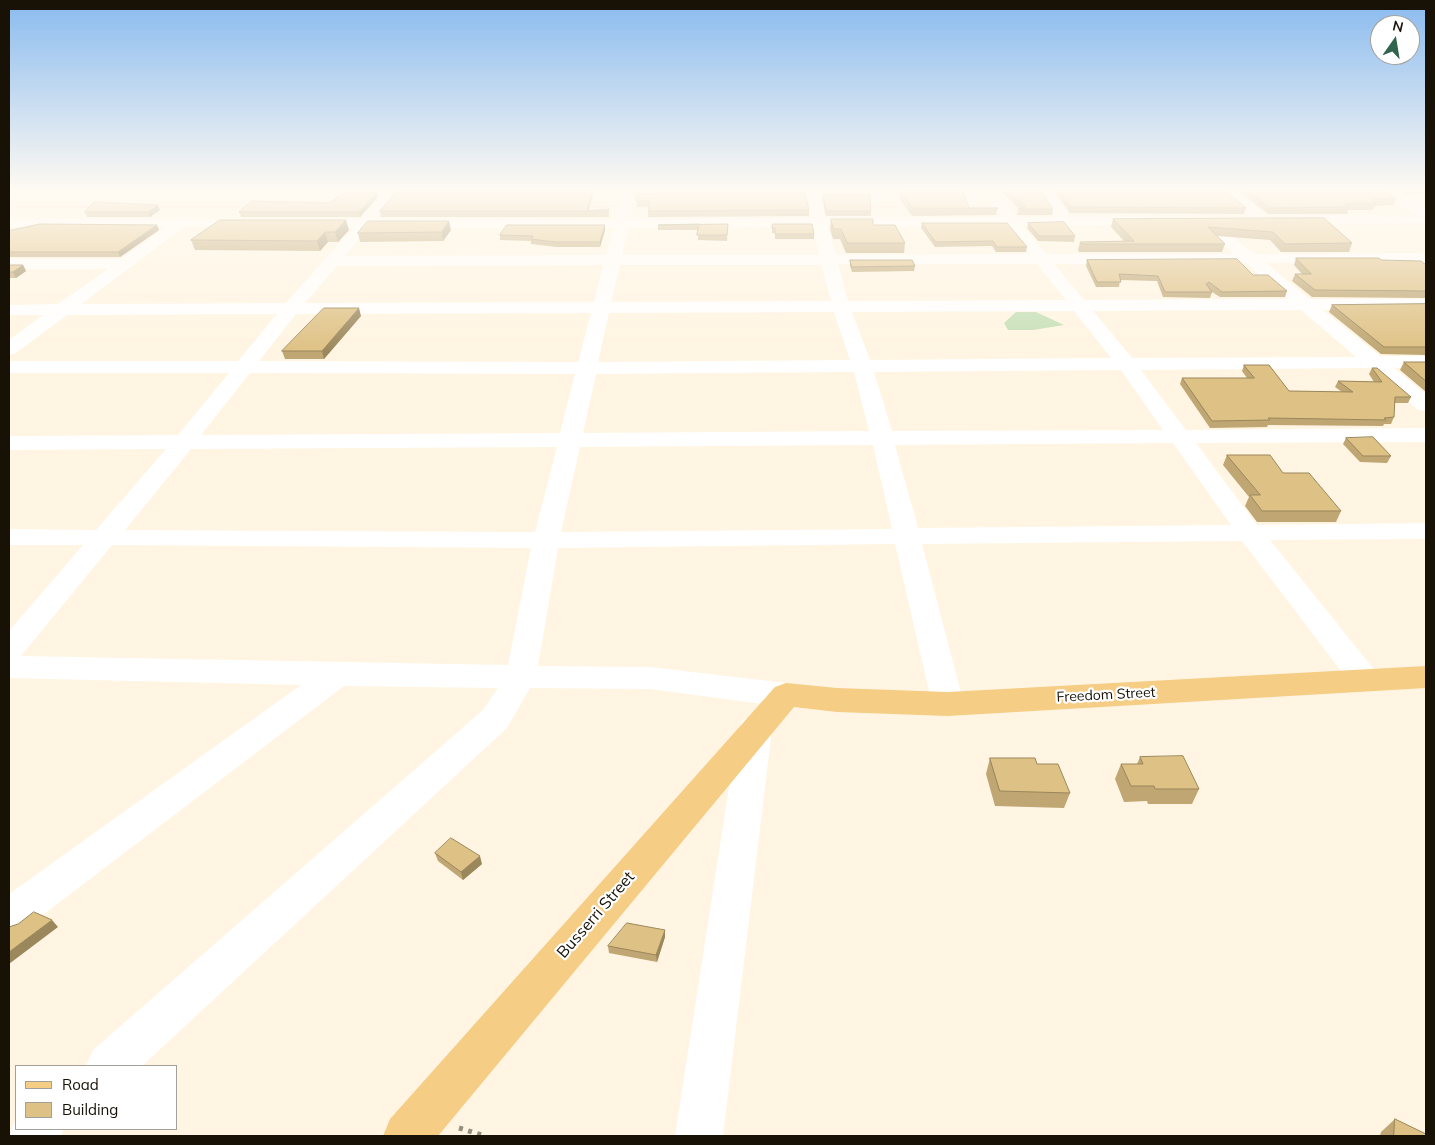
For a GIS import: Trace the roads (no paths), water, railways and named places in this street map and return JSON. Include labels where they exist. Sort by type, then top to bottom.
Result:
[{"type":"main road","name":"Freedom Street","points":[[786,695],[837,700],[948,704],[1426,677]]},
{"type":"main road","name":"Busserri Street","points":[[407,1136],[786,695]]},
{"type":"street","points":[[9,349],[151,244]]},
{"type":"street","points":[[9,651],[246,368],[291,309],[346,244]]},
{"type":"street","points":[[110,1065],[495,719],[521,677],[546,540],[572,439],[617,244]]},
{"type":"street","points":[[826,244],[841,307],[862,366],[882,437],[948,704]]},
{"type":"street","points":[[1031,244],[1127,365],[1249,532],[1365,680]]},
{"type":"street","points":[[1232,244],[1426,405]]},
{"type":"street","points":[[1410,245],[1426,256]]},
{"type":"street","points":[[331,261],[1252,259],[1426,256]]},
{"type":"street","points":[[9,264],[125,264]]},
{"type":"street","points":[[9,310],[602,309],[1426,304]]},
{"type":"street","points":[[9,367],[587,368],[1426,362]]},
{"type":"street","points":[[9,443],[882,437],[1180,438],[1426,435]]},
{"type":"street","points":[[9,538],[546,540],[1426,531]]},
{"type":"street","points":[[9,667],[337,675],[650,678],[786,695]]},
{"type":"street","points":[[9,916],[337,675]]},
{"type":"street","points":[[699,1136],[756,729]]}]
